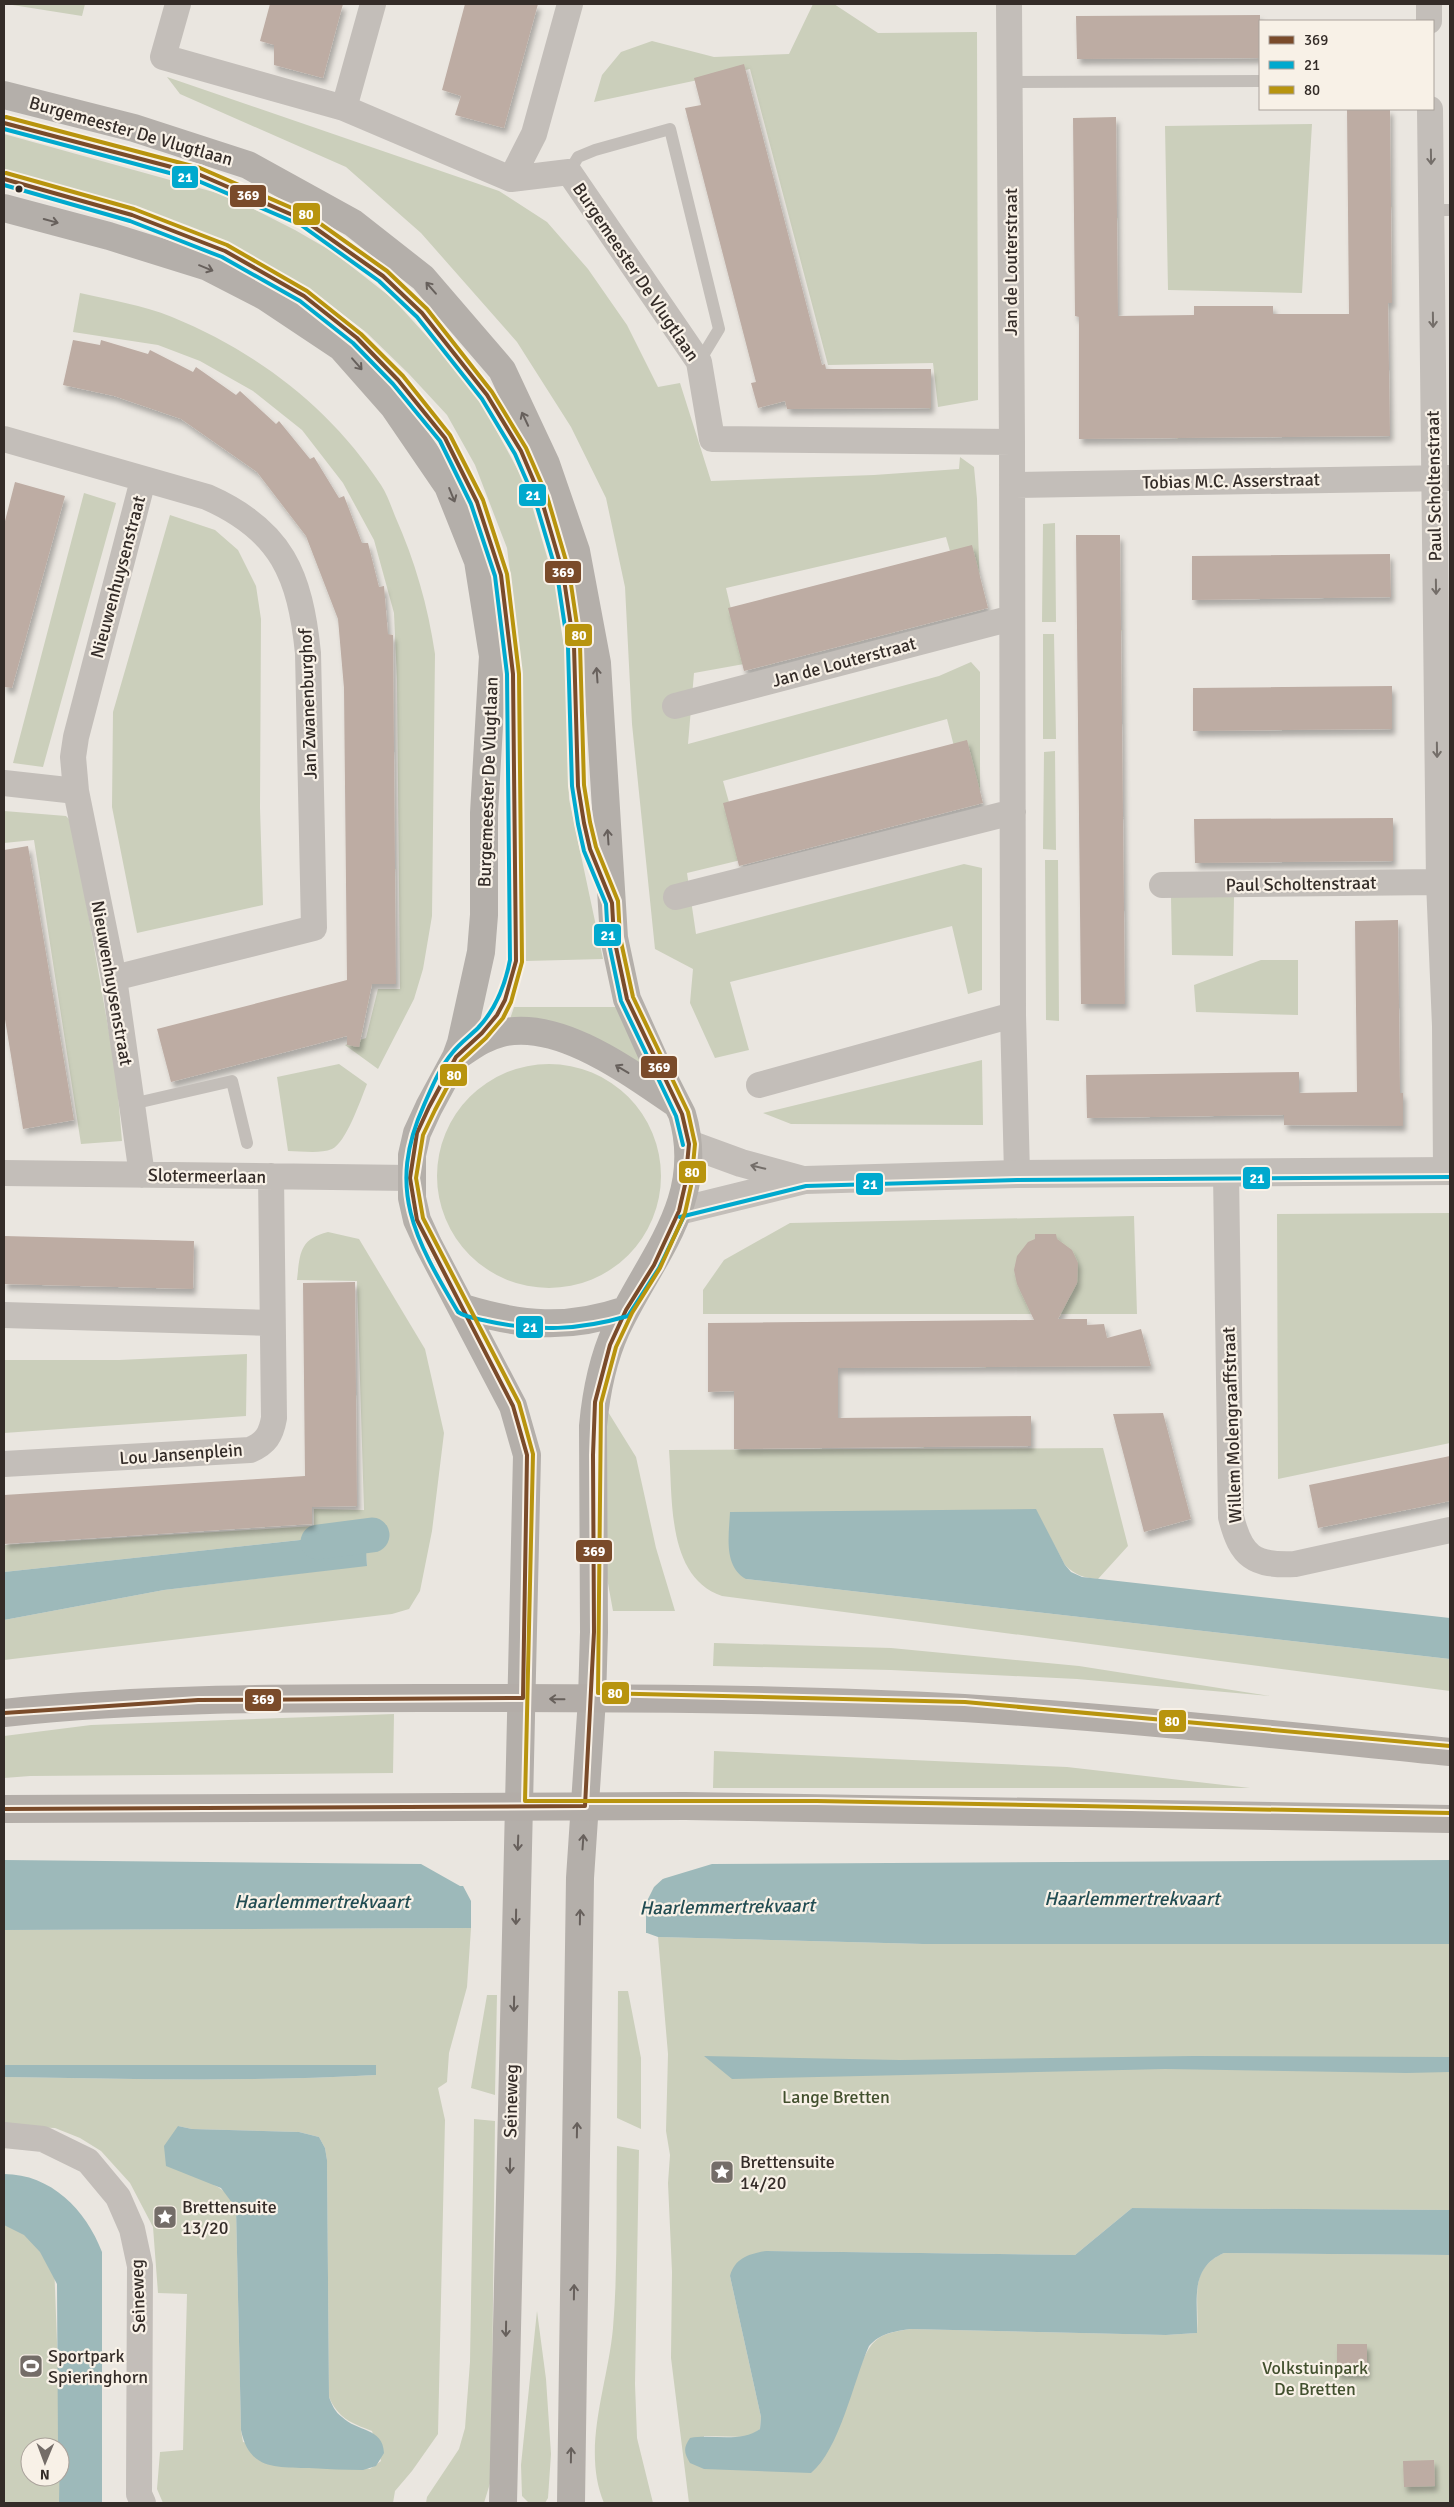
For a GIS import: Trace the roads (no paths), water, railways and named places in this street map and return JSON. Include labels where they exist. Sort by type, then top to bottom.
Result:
[{"type":"main road","name":"Burgemeester De Vlugtlaan","points":[[4,95],[134,128],[248,165],[344,218],[423,278],[502,370],[546,464],[576,551],[597,663],[616,947],[627,999],[654,1059],[678,1105],[687,1130],[689,1144],[685,1185],[678,1211],[654,1265],[626,1310],[610,1345],[602,1370],[594,1418],[592,1699]]},
{"type":"main road","name":"Burgemeester De Vlugtlaan","points":[[4,208],[109,236],[208,267],[266,297],[341,347],[394,407],[448,486],[478,560],[493,656],[484,814],[484,933],[471,1001],[456,1056],[417,1133],[412,1155],[410,1178],[417,1220],[513,1406],[527,1455],[523,1698]]},
{"type":"main road","points":[[456,1056],[485,1039],[500,1033],[527,1031],[544,1033],[587,1050],[678,1105]]},
{"type":"main road","points":[[463,1308],[511,1321],[552,1325],[589,1321],[626,1310]]},
{"type":"main road","points":[[4,1713],[61,1707],[308,1698],[523,1698],[831,1703],[964,1708],[1450,1752]]},
{"type":"main road","name":"Seineweg","points":[[503,2503],[516,1879],[523,1698]]},
{"type":"main road","points":[[571,2503],[580,1878],[592,1699]]},
{"type":"main road","points":[[4,1809],[585,1806],[836,1807],[1450,1819]]},
{"type":"street","name":"Burgemeester De Vlugtlaan","points":[[178,4],[163,57],[344,108],[511,178],[569,172],[699,362],[712,439],[1012,442]]},
{"type":"street","points":[[344,108],[373,4]]},
{"type":"street","points":[[511,178],[534,134],[570,4]]},
{"type":"street","name":"Jan de Louterstraat","points":[[1009,4],[1013,1015],[1017,1174]]},
{"type":"street","points":[[1429,4],[1429,20]]},
{"type":"street","name":"Paul Scholtenstraat","points":[[1430,110],[1441,210],[1442,478],[1439,882],[1445,1026],[1448,1171]]},
{"type":"street","name":"Jan Zwanenburghof","points":[[4,440],[207,497],[231,508],[260,527],[279,550],[294,582],[304,617],[308,653],[314,928],[114,978]]},
{"type":"street","name":"Tobias M.C. Asserstraat","points":[[1012,485],[1442,478]]},
{"type":"street","name":"Nieuwenhuysenstraat","points":[[142,1175],[114,978],[76,791],[73,757],[76,737],[143,480]]},
{"type":"street","name":"Jan de Louterstraat","points":[[675,706],[1012,618]]},
{"type":"street","points":[[4,783],[76,791]]},
{"type":"street","points":[[676,897],[1013,812]]},
{"type":"street","name":"Paul Scholtenstraat","points":[[1162,886],[1439,882]]},
{"type":"street","points":[[760,1085],[1013,1015]]},
{"type":"street","points":[[689,1144],[741,1163],[805,1180]]},
{"type":"street","name":"Slotermeerlaan","points":[[5,1168],[142,1175],[410,1178]]},
{"type":"street","points":[[678,1211],[805,1180],[1017,1174],[1448,1171]]},
{"type":"street","name":"Willem Molengraaffstraat","points":[[1226,1173],[1232,1517],[1236,1536],[1244,1552],[1258,1561],[1276,1565],[1295,1564],[1450,1530]]},
{"type":"street","name":"Lou Jansenplein","points":[[4,1464],[250,1450],[264,1444],[272,1432],[274,1418],[271,1176]]},
{"type":"street","points":[[4,1315],[272,1323]]},
{"type":"street","name":"Seineweg","points":[[4,2135],[42,2139],[88,2161],[118,2196],[132,2228],[140,2266],[140,2494],[143,2503]]},
{"type":"lane","points":[[1010,82],[1259,81]]},
{"type":"lane","name":"Burgemeester De Vlugtlaan","points":[[4,123],[198,174],[304,220],[383,276],[422,313],[457,355],[487,395],[521,451],[541,498],[563,574],[574,646],[578,786],[590,849],[612,903]]},
{"type":"lane","points":[[569,172],[578,157],[595,150],[670,129],[719,329],[699,362]]},
{"type":"lane","name":"Burgemeester De Vlugtlaan","points":[[4,179],[132,215],[225,251],[304,296],[357,338],[391,373],[445,438],[477,502],[502,575],[513,674],[516,961],[505,1000],[498,1014],[482,1033],[456,1056]]},
{"type":"lane","points":[[132,1104],[232,1081],[247,1143]]},
{"type":"water","points":[[1036,1509],[1065,1565],[1071,1572],[1082,1577],[1450,1618],[1450,1659],[746,1579],[734,1566],[729,1549],[730,1512]]},
{"type":"water","points":[[365,1533],[367,1566],[164,1590],[4,1620],[4,1572]]},
{"type":"water","name":"Haarlemmertrekvaart","points":[[4,1860],[421,1864],[460,1886],[636,1887],[712,1864],[1450,1860],[1450,1944],[923,1944],[658,1937],[647,1933],[471,1928],[4,1930]]},
{"type":"water","points":[[704,2056],[900,2060],[1193,2056],[1450,2057],[1450,2072],[1165,2069],[732,2079]]},
{"type":"water","points":[[4,2065],[376,2065],[376,2075],[236,2079],[4,2077]]},
{"type":"water","points":[[178,2126],[192,2129],[299,2132],[319,2137],[325,2148],[327,2160],[329,2397],[334,2408],[348,2422],[374,2434],[379,2439],[383,2445],[384,2453],[376,2466],[363,2470],[275,2466],[266,2464],[250,2453],[241,2430],[236,2208],[221,2188],[166,2166],[164,2146]]},
{"type":"water","points":[[4,2174],[37,2180],[65,2197],[76,2209],[87,2222],[102,2252],[102,2503],[59,2503],[59,2487],[70,2487],[70,2437],[58,2437],[57,2284],[40,2252],[24,2235],[4,2225]]},
{"type":"water","points":[[1132,2208],[1450,2210],[1450,2255],[1224,2253],[1213,2259],[1200,2276],[1197,2297],[1197,2333],[1166,2335],[910,2329],[892,2332],[878,2338],[869,2346],[838,2432],[821,2462],[811,2473],[704,2469],[690,2463],[686,2456],[686,2445],[690,2438],[744,2436],[760,2429],[761,2417],[730,2276],[735,2265],[744,2258],[766,2251],[1075,2255]]},
{"type":"waterway","points":[[318,1542],[372,1535]]},
{"type":"place","name":"Brettensuite 14/20","points":[[722,2172]]},
{"type":"place","name":"Brettensuite 13/20","points":[[165,2217]]},
{"type":"place","name":"Sportpark Spieringhorn","points":[[31,2366]]},
{"type":"park label","name":"Lange Bretten","points":[[836,2097]]},
{"type":"park label","name":"Volkstuinpark De Bretten","points":[[1315,2378]]}]
